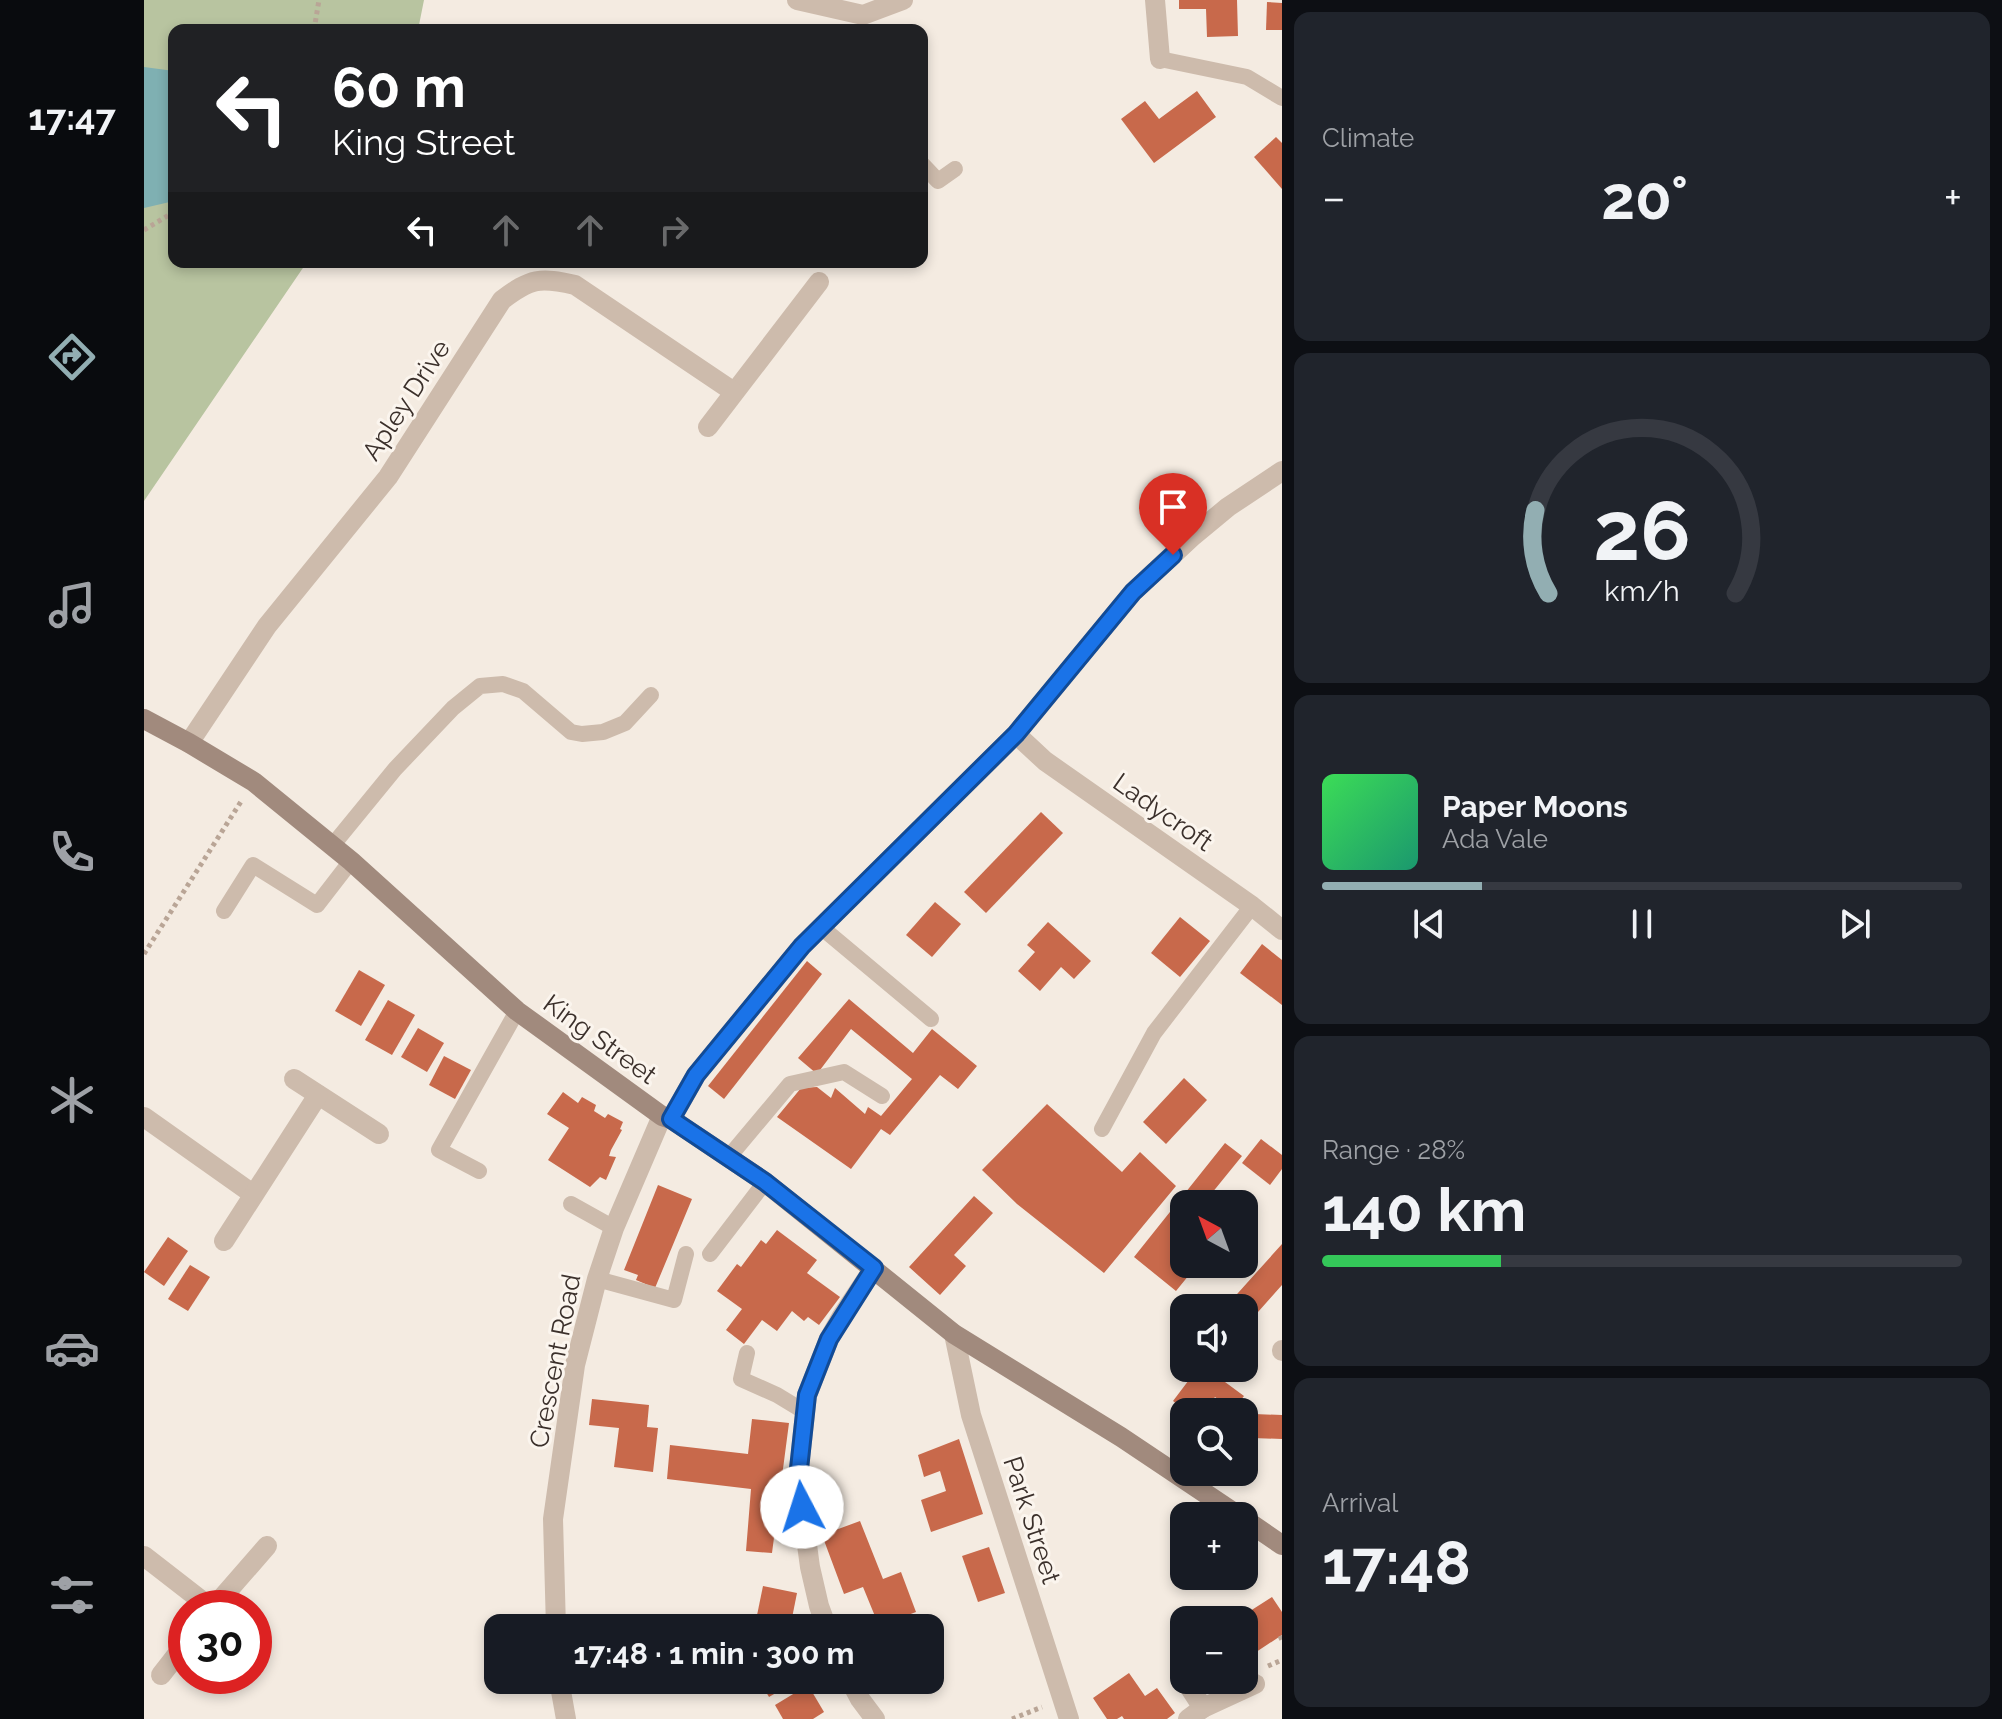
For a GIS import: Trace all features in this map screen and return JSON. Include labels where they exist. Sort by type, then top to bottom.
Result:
[{"type":"street","points":[[797,0],[864,22],[903,0]]},
{"type":"street","points":[[1155,0],[1160,59]]},
{"type":"street","name":"Apley Drive","points":[[189,743],[267,626],[388,477],[502,300],[522,285],[548,279],[575,285],[734,392]]},
{"type":"street","points":[[708,427],[819,282]]},
{"type":"street","name":"Crescent Road","points":[[556,1614],[553,1519],[575,1365],[614,1228],[667,1118],[696,1075],[802,946],[1016,734],[1133,592],[1228,507],[1282,471]]},
{"type":"street","name":"King Street","points":[[144,719],[254,782],[351,861],[517,1011],[667,1118],[765,1182],[954,1334],[1121,1437],[1218,1502]]},
{"type":"street","name":"Ladycroft","points":[[1016,734],[1045,761],[1282,930]]},
{"type":"street","points":[[294,1079],[379,1134]]},
{"type":"street","points":[[224,1241],[318,1095]]},
{"type":"street","points":[[144,1117],[253,1194]]},
{"type":"street","points":[[823,1614],[810,1567],[798,1478],[807,1395],[829,1339],[874,1268]]},
{"type":"street","name":"Park Street","points":[[954,1334],[971,1415],[1065,1709]]},
{"type":"street","points":[[1258,1529],[1282,1545]]},
{"type":"street","points":[[228,1590],[267,1546]]},
{"type":"street","points":[[144,1556],[188,1590]]},
{"type":"street","points":[[161,1675],[168,1666]]},
{"type":"street","points":[[562,1694],[566,1719]]},
{"type":"street","points":[[857,1694],[875,1719]]},
{"type":"street","points":[[1188,1694],[1195,1714],[1235,1694]]},
{"type":"lane","points":[[1160,59],[1247,77],[1282,98]]},
{"type":"lane","points":[[928,170],[938,181],[955,169]]},
{"type":"lane","points":[[332,846],[430,731],[480,686],[503,684],[523,691],[571,732],[582,734],[603,732],[625,723],[651,695]]},
{"type":"lane","points":[[224,911],[253,865],[317,905],[351,861]]},
{"type":"lane","points":[[1102,1129],[1154,1033],[1252,906]]},
{"type":"lane","points":[[821,927],[931,1019]]},
{"type":"lane","points":[[479,1171],[439,1150],[517,1011]]},
{"type":"lane","points":[[728,1158],[790,1084],[844,1072],[882,1096]]},
{"type":"lane","points":[[710,1254],[765,1182]]},
{"type":"lane","points":[[571,1204],[614,1228]]},
{"type":"lane","points":[[597,1279],[674,1300],[686,1254]]},
{"type":"lane","points":[[747,1353],[741,1379],[805,1412]]},
{"type":"path","points":[[315,24],[319,0]]},
{"type":"path","points":[[144,230],[168,216]]},
{"type":"path","points":[[144,954],[254,782]]},
{"type":"path","points":[[1012,1719],[1065,1709]]},
{"type":"green space","points":[[144,0],[424,0],[419,24],[168,24],[168,268],[303,268],[144,501]]},
{"type":"water","points":[[144,67],[168,70],[168,202],[144,208]]},
{"type":"building","points":[[1179,0],[1237,0],[1238,36],[1207,37],[1206,9],[1179,9]]},
{"type":"building","points":[[1267,2],[1282,3],[1282,30],[1266,30]]},
{"type":"building","points":[[1197,91],[1216,117],[1154,163],[1121,119],[1145,101],[1159,119]]},
{"type":"building","points":[[1276,137],[1282,143],[1282,189],[1254,157]]},
{"type":"building","points":[[1041,812],[1063,833],[986,913],[964,892]]},
{"type":"building","points":[[935,902],[961,924],[932,957],[906,935]]},
{"type":"building","points":[[1180,917],[1210,941],[1180,977],[1151,953]]},
{"type":"building","points":[[1048,922],[1091,961],[1074,979],[1061,967],[1040,991],[1018,971],[1035,952],[1027,945]]},
{"type":"building","points":[[1262,944],[1282,960],[1282,1005],[1240,973]]},
{"type":"building","points":[[807,961],[822,974],[724,1099],[708,1086]]},
{"type":"building","points":[[359,970],[385,985],[361,1026],[335,1011]]},
{"type":"building","points":[[849,999],[913,1053],[932,1029],[977,1066],[958,1089],[940,1075],[890,1135],[881,1129],[851,1169],[777,1117],[801,1088],[817,1087],[831,1098],[835,1088],[865,1114],[868,1107],[881,1116],[912,1079],[851,1029],[817,1074],[798,1058]]},
{"type":"building","points":[[388,1000],[415,1015],[392,1055],[365,1040]]},
{"type":"building","points":[[418,1028],[444,1043],[427,1072],[401,1057]]},
{"type":"building","points":[[444,1056],[471,1070],[455,1099],[429,1085]]},
{"type":"building","points":[[1184,1078],[1207,1100],[1166,1144],[1143,1122]]},
{"type":"building","points":[[563,1092],[578,1103],[582,1097],[596,1105],[594,1111],[605,1118],[608,1114],[623,1122],[609,1156],[616,1157],[606,1180],[600,1177],[590,1187],[548,1160],[569,1128],[547,1114]]},
{"type":"building","points":[[1047,1104],[1122,1172],[1140,1152],[1176,1186],[1104,1273],[1017,1204],[982,1170]]},
{"type":"building","points":[[1261,1139],[1282,1155],[1282,1169],[1270,1185],[1242,1163]]},
{"type":"building","points":[[1225,1143],[1242,1156],[1214,1190],[1187,1190]]},
{"type":"building","points":[[658,1185],[692,1199],[655,1288],[636,1280],[638,1275],[624,1270]]},
{"type":"building","points":[[974,1196],[993,1213],[954,1255],[966,1266],[940,1295],[909,1267]]},
{"type":"building","points":[[1170,1212],[1170,1278],[1187,1278],[1176,1291],[1134,1257]]},
{"type":"building","points":[[777,1230],[817,1260],[807,1273],[840,1297],[819,1325],[808,1317],[804,1321],[792,1311],[777,1331],[762,1320],[744,1344],[726,1330],[742,1309],[717,1291],[737,1264],[741,1267],[761,1240],[766,1244]]},
{"type":"building","points":[[168,1237],[188,1251],[164,1286],[144,1272]]},
{"type":"building","points":[[1282,1244],[1282,1285],[1258,1312],[1258,1294],[1237,1294],[1251,1278],[1258,1278],[1258,1271]]},
{"type":"building","points":[[190,1265],[210,1277],[188,1311],[168,1299]]},
{"type":"building","points":[[1187,1382],[1225,1382],[1244,1396],[1242,1398],[1175,1398]]},
{"type":"building","points":[[592,1399],[649,1405],[647,1427],[658,1428],[653,1472],[614,1467],[619,1428],[589,1425]]},
{"type":"building","points":[[1258,1414],[1282,1415],[1282,1439],[1258,1438]]},
{"type":"building","points":[[752,1419],[789,1423],[772,1553],[746,1551],[751,1489],[667,1479],[670,1445],[748,1454]]},
{"type":"building","points":[[959,1439],[983,1514],[931,1532],[921,1500],[946,1491],[940,1471],[924,1477],[918,1455]]},
{"type":"building","points":[[860,1521],[883,1579],[901,1572],[916,1612],[874,1614],[863,1587],[844,1594],[822,1535]]},
{"type":"building","points":[[989,1547],[1005,1593],[978,1602],[962,1556]]},
{"type":"building","points":[[763,1586],[797,1593],[793,1614],[757,1614]]},
{"type":"building","points":[[1272,1597],[1282,1612],[1282,1635],[1258,1651],[1258,1606]]},
{"type":"building","points":[[1129,1673],[1145,1696],[1157,1688],[1175,1713],[1167,1719],[1124,1719],[1122,1716],[1107,1719],[1093,1698]]},
{"type":"building","points":[[793,1694],[813,1694],[824,1712],[813,1719],[783,1719],[775,1705]]},
{"type":"route","points":[[802,1507],[798,1478],[807,1395],[829,1339],[874,1268],[765,1182],[671,1119],[696,1075],[802,946],[1016,734],[1133,592],[1173,555]]}]
